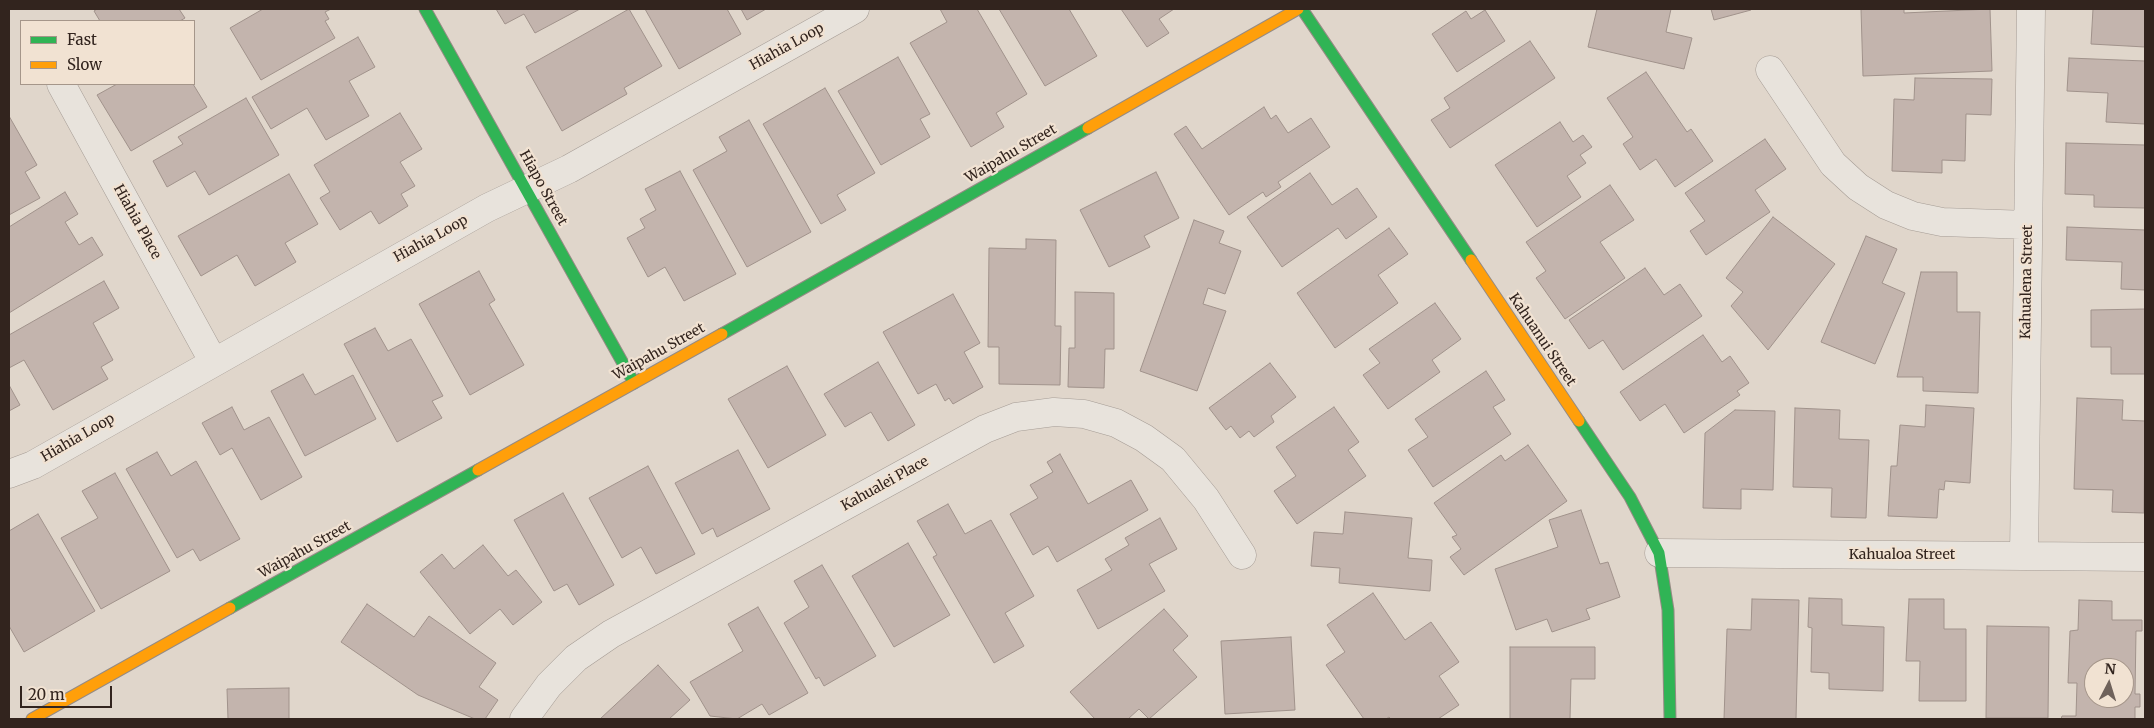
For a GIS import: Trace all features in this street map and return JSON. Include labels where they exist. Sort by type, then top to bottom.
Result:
[{"type":"street","name":"Hiapo Street","points":[[425,9],[634,383]]},
{"type":"street","name":"Hiahia Loop","points":[[9,474],[33,465],[213,361],[487,208],[569,169],[856,9]]},
{"type":"street","name":"Waipahu Street","points":[[32,719],[1300,9]]},
{"type":"street","name":"Kahuanui Street","points":[[1300,9],[1630,497],[1660,553],[1668,610],[1670,719]]},
{"type":"street","name":"Kahualena Street","points":[[2024,556],[2031,9]]},
{"type":"street","points":[[1770,70],[1833,164],[1858,187],[1886,205],[1913,216],[1942,222],[2028,225]]},
{"type":"street","name":"Hiahia Place","points":[[62,85],[213,361]]},
{"type":"street","name":"Kahualei Place","points":[[524,719],[549,685],[576,658],[611,634],[985,429],[1016,417],[1054,412],[1084,414],[1116,423],[1144,438],[1178,465],[1206,499],[1242,554]]},
{"type":"street","name":"Kahualoa Street","points":[[1660,553],[2145,557]]},
{"type":"building","points":[[97,9],[179,9],[185,18],[182,20],[99,20],[94,11]]},
{"type":"building","points":[[263,9],[331,9],[325,12],[329,19],[325,21],[335,38],[261,80],[230,28]]},
{"type":"building","points":[[496,9],[580,9],[535,33],[524,14],[505,24]]},
{"type":"building","points":[[629,9],[662,66],[624,88],[627,94],[562,131],[526,67]]},
{"type":"building","points":[[645,9],[727,9],[741,34],[679,69]]},
{"type":"building","points":[[741,9],[766,9],[747,20]]},
{"type":"building","points":[[940,9],[977,9],[1027,94],[996,113],[1004,127],[971,147],[910,43],[947,22]]},
{"type":"building","points":[[999,9],[1069,9],[1097,56],[1045,86]]},
{"type":"building","points":[[1121,9],[1174,9],[1159,19],[1169,33],[1147,47]]},
{"type":"building","points":[[1597,9],[1671,9],[1666,32],[1692,38],[1684,69],[1588,47]]},
{"type":"building","points":[[1711,9],[1751,9],[1751,10],[1714,20]]},
{"type":"building","points":[[1861,9],[1904,9],[1904,13],[1990,9],[1992,71],[1863,76]]},
{"type":"building","points":[[2093,9],[2145,9],[2145,47],[2091,44]]},
{"type":"building","points":[[1485,10],[1505,41],[1457,72],[1432,34],[1466,11],[1471,19]]},
{"type":"building","points":[[358,37],[375,67],[349,81],[369,116],[326,140],[307,108],[271,129],[252,97]]},
{"type":"building","points":[[1530,41],[1555,78],[1450,148],[1431,120],[1450,108],[1444,98]]},
{"type":"building","points":[[898,57],[930,114],[920,119],[930,137],[881,165],[838,91]]},
{"type":"building","points":[[2069,58],[2145,61],[2145,124],[2106,122],[2108,93],[2067,91]]},
{"type":"building","points":[[1646,72],[1687,132],[1691,129],[1713,161],[1675,187],[1656,159],[1640,170],[1623,144],[1633,137],[1607,98]]},
{"type":"building","points":[[1915,78],[1992,79],[1991,115],[1966,114],[1965,161],[1942,160],[1942,173],[1892,171],[1894,99],[1914,100]]},
{"type":"building","points":[[115,85],[194,85],[207,107],[131,151],[97,95]]},
{"type":"building","points":[[825,88],[875,173],[837,195],[846,210],[821,224],[763,124]]},
{"type":"building","points":[[246,98],[279,155],[209,195],[195,171],[167,187],[153,161],[183,144],[178,137]]},
{"type":"building","points":[[1264,107],[1271,119],[1276,115],[1288,133],[1311,118],[1330,147],[1278,182],[1281,187],[1266,197],[1263,192],[1229,215],[1174,134],[1186,126],[1202,149]]},
{"type":"building","points":[[400,113],[422,149],[400,162],[415,186],[401,194],[408,206],[379,224],[371,211],[340,230],[320,198],[330,192],[314,165]]},
{"type":"building","points":[[9,116],[37,165],[25,172],[40,198],[9,215]]},
{"type":"building","points":[[749,120],[811,232],[747,267],[693,170],[727,151],[719,137]]},
{"type":"building","points":[[1560,122],[1573,142],[1583,135],[1592,147],[1580,155],[1586,163],[1567,176],[1581,197],[1537,227],[1495,165]]},
{"type":"building","points":[[1765,139],[1786,169],[1755,190],[1770,212],[1706,255],[1690,231],[1705,221],[1685,193]]},
{"type":"building","points":[[2066,143],[2145,145],[2145,208],[2094,207],[2094,195],[2065,194]]},
{"type":"building","points":[[680,171],[736,274],[684,301],[665,267],[648,277],[627,238],[645,228],[640,219],[656,210],[645,189]]},
{"type":"building","points":[[1156,172],[1179,218],[1144,236],[1150,247],[1109,267],[1080,210]]},
{"type":"building","points":[[1310,173],[1332,205],[1357,188],[1377,217],[1346,239],[1338,228],[1282,267],[1247,217]]},
{"type":"building","points":[[289,174],[318,224],[285,243],[296,262],[255,286],[237,255],[201,276],[178,236]]},
{"type":"building","points":[[1610,185],[1634,220],[1600,242],[1625,278],[1565,319],[1536,278],[1546,271],[1526,242]]},
{"type":"building","points":[[65,192],[78,214],[65,222],[79,245],[92,237],[103,255],[9,313],[9,227]]},
{"type":"building","points":[[1773,217],[1835,264],[1768,350],[1731,306],[1743,292],[1726,278]]},
{"type":"building","points":[[1194,220],[1224,231],[1219,243],[1241,251],[1225,294],[1208,288],[1203,304],[1226,311],[1197,391],[1140,371]]},
{"type":"building","points":[[2067,227],[2145,230],[2145,290],[2121,289],[2122,262],[2066,260]]},
{"type":"building","points":[[1389,228],[1408,254],[1378,275],[1398,303],[1335,348],[1297,293]]},
{"type":"building","points":[[1866,236],[1897,249],[1882,283],[1905,293],[1875,364],[1821,342]]},
{"type":"building","points":[[1026,239],[1056,240],[1055,326],[1061,326],[1060,385],[999,384],[999,347],[988,347],[989,248],[1026,249]]},
{"type":"building","points":[[1645,268],[1664,295],[1680,284],[1702,316],[1623,370],[1603,340],[1589,349],[1569,320]]},
{"type":"building","points":[[479,271],[495,300],[489,304],[524,365],[470,395],[419,304]]},
{"type":"building","points":[[1921,272],[1957,272],[1957,312],[1980,312],[1978,393],[1923,391],[1923,377],[1897,377]]},
{"type":"building","points":[[104,281],[119,308],[93,323],[113,360],[101,367],[108,379],[53,410],[24,360],[9,368],[9,335]]},
{"type":"building","points":[[1075,292],[1114,293],[1114,349],[1105,349],[1104,388],[1068,387],[1069,348],[1075,348]]},
{"type":"building","points":[[953,294],[980,343],[964,352],[983,387],[953,404],[949,398],[945,401],[936,384],[918,394],[883,332]]},
{"type":"building","points":[[1435,303],[1461,339],[1432,360],[1440,372],[1388,409],[1363,375],[1380,363],[1369,349]]},
{"type":"building","points":[[2145,309],[2145,374],[2111,374],[2111,347],[2091,347],[2091,310]]},
{"type":"building","points":[[375,328],[388,351],[411,339],[443,396],[432,401],[442,418],[397,442],[344,344]]},
{"type":"building","points":[[1703,335],[1722,362],[1730,356],[1749,383],[1737,391],[1740,395],[1684,433],[1665,404],[1640,421],[1620,392]]},
{"type":"building","points":[[878,362],[915,425],[888,441],[871,412],[845,427],[824,394]]},
{"type":"building","points":[[1270,363],[1296,397],[1271,416],[1274,422],[1254,437],[1249,431],[1240,438],[1231,426],[1226,430],[1209,408]]},
{"type":"building","points":[[787,366],[826,435],[768,468],[728,399]]},
{"type":"building","points":[[1486,371],[1505,400],[1493,407],[1511,434],[1433,487],[1408,450],[1428,437],[1415,419]]},
{"type":"building","points":[[303,374],[315,395],[353,375],[376,419],[305,456],[271,391]]},
{"type":"building","points":[[9,385],[20,405],[9,411]]},
{"type":"building","points":[[2077,398],[2123,400],[2122,420],[2145,421],[2144,513],[2112,512],[2113,490],[2074,489]]},
{"type":"building","points":[[1926,405],[1974,408],[1970,483],[1945,481],[1944,490],[1939,489],[1937,518],[1888,516],[1891,466],[1897,466],[1900,425],[1925,427]]},
{"type":"building","points":[[232,407],[244,430],[269,417],[302,477],[261,500],[232,448],[220,455],[202,423]]},
{"type":"building","points":[[1334,407],[1359,442],[1348,450],[1366,476],[1297,524],[1274,491],[1296,476],[1276,447]]},
{"type":"building","points":[[1795,408],[1840,410],[1839,439],[1869,440],[1866,518],[1831,517],[1832,488],[1793,487]]},
{"type":"building","points":[[1735,410],[1775,411],[1773,490],[1741,489],[1741,509],[1703,508],[1705,433]]},
{"type":"building","points":[[1528,445],[1567,501],[1464,575],[1450,557],[1461,549],[1452,537],[1457,535],[1434,503],[1501,455],[1505,461]]},
{"type":"building","points":[[738,450],[770,509],[717,537],[713,528],[702,534],[675,483]]},
{"type":"building","points":[[157,452],[171,476],[196,461],[240,539],[200,561],[193,549],[177,558],[126,469]]},
{"type":"building","points":[[1060,454],[1088,504],[1131,480],[1148,510],[1057,562],[1048,546],[1033,555],[1010,514],[1038,498],[1030,485],[1053,472],[1047,462]]},
{"type":"building","points":[[648,466],[695,554],[656,574],[641,547],[622,558],[589,498]]},
{"type":"building","points":[[115,473],[170,571],[101,609],[61,538],[98,518],[82,491]]},
{"type":"building","points":[[563,493],[614,585],[579,605],[567,584],[554,591],[514,520]]},
{"type":"building","points":[[948,504],[965,534],[991,520],[1034,596],[1005,613],[1024,646],[994,663],[933,557],[937,555],[917,521]]},
{"type":"building","points":[[1581,510],[1600,564],[1608,562],[1620,597],[1586,609],[1590,619],[1552,632],[1547,619],[1516,630],[1495,569],[1558,547],[1549,520]]},
{"type":"building","points":[[1345,512],[1412,518],[1408,558],[1432,560],[1430,591],[1339,583],[1340,568],[1311,566],[1314,532],[1343,534]]},
{"type":"building","points":[[38,514],[95,611],[24,652],[9,626],[9,531]]},
{"type":"building","points":[[1160,518],[1177,549],[1149,564],[1165,591],[1098,629],[1077,590],[1112,570],[1105,559],[1129,545],[1125,538]]},
{"type":"building","points":[[908,543],[950,615],[894,647],[852,576]]},
{"type":"building","points":[[483,545],[508,576],[516,570],[542,602],[513,625],[500,609],[470,634],[420,572],[442,554],[454,569]]},
{"type":"building","points":[[822,565],[876,656],[824,686],[819,677],[816,679],[784,623],[809,607],[794,581]]},
{"type":"building","points":[[1373,593],[1405,640],[1431,622],[1459,662],[1439,676],[1459,705],[1438,719],[1391,719],[1389,717],[1386,719],[1364,719],[1326,665],[1345,652],[1327,625]]},
{"type":"building","points":[[1809,598],[1842,599],[1842,625],[1884,627],[1883,691],[1829,689],[1829,673],[1811,672],[1812,628],[1808,627]]},
{"type":"building","points":[[1752,599],[1799,600],[1796,719],[1724,719],[1727,629],[1751,630]]},
{"type":"building","points":[[1909,599],[1944,599],[1944,629],[1966,629],[1966,701],[1919,701],[1920,661],[1906,661]]},
{"type":"building","points":[[2079,600],[2112,601],[2112,620],[2142,620],[2142,631],[2136,631],[2135,694],[2140,694],[2140,707],[2135,707],[2135,719],[2061,719],[2062,716],[2076,716],[2077,683],[2068,683],[2070,631],[2078,630]]},
{"type":"building","points":[[367,604],[414,637],[429,616],[496,663],[479,687],[498,700],[485,719],[475,719],[418,695],[341,642]]},
{"type":"building","points":[[758,607],[808,693],[769,715],[762,704],[737,719],[710,716],[690,682],[743,651],[728,624]]},
{"type":"building","points":[[1164,609],[1188,636],[1173,650],[1197,677],[1149,719],[1139,709],[1128,719],[1095,719],[1070,692]]},
{"type":"building","points":[[1987,626],[2049,627],[2048,718],[1986,718]]},
{"type":"building","points":[[1291,637],[1295,710],[1225,714],[1221,641]]},
{"type":"building","points":[[1510,647],[1595,647],[1595,679],[1571,679],[1570,719],[1510,719]]},
{"type":"building","points":[[658,665],[690,700],[669,719],[600,719]]},
{"type":"building","points":[[289,688],[289,719],[228,719],[227,689]]},
{"type":"traffic: fast","points":[[425,9],[634,383]]},
{"type":"traffic: fast","points":[[1302,9],[1471,260]]},
{"type":"traffic: fast","points":[[722,334],[1088,128]]},
{"type":"traffic: fast","points":[[1579,421],[1630,497],[1659,553],[1668,610],[1670,719]]},
{"type":"traffic: fast","points":[[230,608],[478,470]]},
{"type":"traffic: slow","points":[[1088,128],[1298,9]]},
{"type":"traffic: slow","points":[[1471,260],[1579,421]]},
{"type":"traffic: slow","points":[[478,470],[722,334]]},
{"type":"traffic: slow","points":[[32,719],[230,608]]}]
